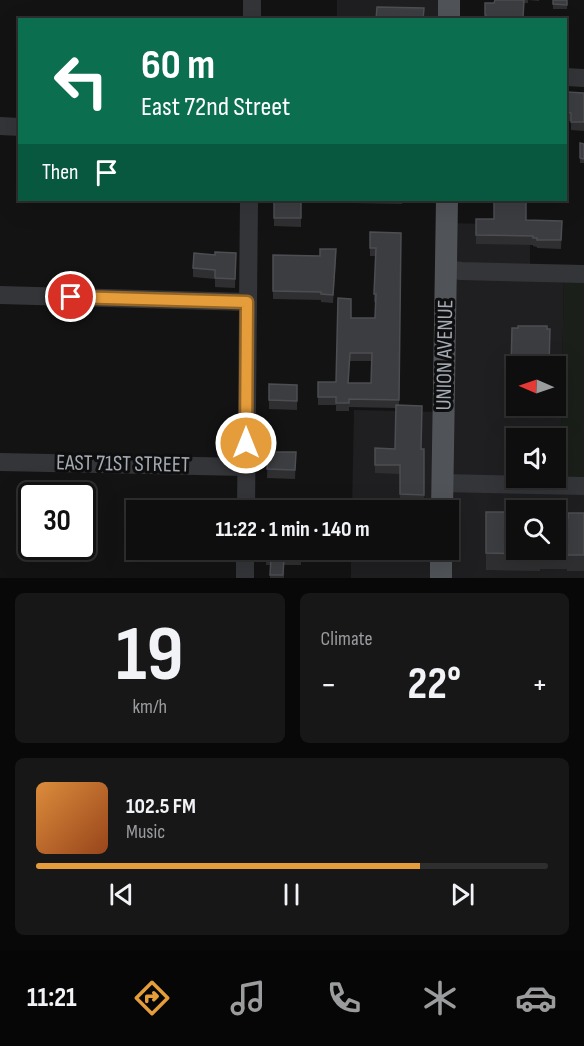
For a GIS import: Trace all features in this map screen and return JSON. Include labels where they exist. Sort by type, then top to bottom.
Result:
[{"type":"main road","points":[[449,0],[449,18]]},
{"type":"main road","name":"UNION AVENUE","points":[[442,500],[447,201]]},
{"type":"main road","points":[[441,560],[441,578]]},
{"type":"street","points":[[252,0],[252,18]]},
{"type":"street","points":[[567,77],[584,78]]},
{"type":"street","points":[[0,126],[18,127]]},
{"type":"street","points":[[246,500],[249,201]]},
{"type":"street","points":[[446,269],[584,274]]},
{"type":"street","points":[[0,295],[247,302]]},
{"type":"street","name":"EAST 71ST STREET","points":[[0,462],[246,467]]},
{"type":"street","points":[[442,483],[584,486]]},
{"type":"street","points":[[245,560],[245,578]]},
{"type":"shaded area","points":[[337,0],[449,0],[449,18],[337,18]]},
{"type":"shaded area","points":[[447,223],[530,225],[530,272],[564,273],[562,356],[506,356],[506,416],[561,416],[561,428],[506,428],[506,488],[584,486],[584,578],[351,578],[351,560],[459,560],[459,500],[352,500],[354,410],[443,412]]},
{"type":"shaded area","points":[[564,273],[584,274],[584,486],[566,485],[566,428],[561,428],[561,416],[566,416],[566,356],[562,356]]},
{"type":"building","points":[[495,0],[524,0],[523,18],[486,18],[485,3],[494,3]]},
{"type":"building","points":[[553,0],[567,0],[567,5],[553,4]]},
{"type":"building","points":[[377,7],[424,8],[423,18],[376,18]]},
{"type":"building","points":[[567,92],[584,93],[584,122],[571,122],[571,113],[567,112]]},
{"type":"building","points":[[580,143],[584,144],[584,159],[580,158]]},
{"type":"building","points":[[274,201],[301,201],[301,218],[274,218]]},
{"type":"building","points":[[494,201],[526,201],[526,220],[562,221],[561,240],[537,240],[533,236],[476,235],[476,219],[494,219]]},
{"type":"building","points":[[370,232],[401,233],[399,400],[349,399],[349,403],[336,403],[336,397],[318,397],[318,382],[336,382],[338,298],[351,299],[351,318],[375,318],[376,248],[370,248]],"holes":[[[350,353],[372,353],[371,383],[348,383]]]},
{"type":"building","points":[[320,249],[336,249],[333,295],[321,294],[321,292],[273,291],[273,255],[320,256]]},
{"type":"building","points":[[215,252],[236,253],[235,279],[215,278],[215,270],[193,268],[194,253],[215,255]]},
{"type":"building","points":[[518,326],[547,326],[547,329],[550,329],[549,356],[511,356],[512,328],[518,328]]},
{"type":"building","points":[[269,384],[297,385],[297,401],[269,400]]},
{"type":"building","points":[[396,405],[422,406],[421,449],[424,449],[424,495],[400,494],[400,465],[375,465],[375,448],[395,449]]},
{"type":"building","points":[[268,452],[296,452],[295,470],[267,469]]},
{"type":"building","points":[[486,512],[506,512],[506,553],[486,553]]},
{"type":"building","points":[[568,513],[584,513],[584,555],[567,555],[566,518],[568,518]]},
{"type":"building","points":[[271,560],[284,560],[283,575],[270,575]]},
{"type":"route","points":[[71,297],[247,302],[246,443]]}]
